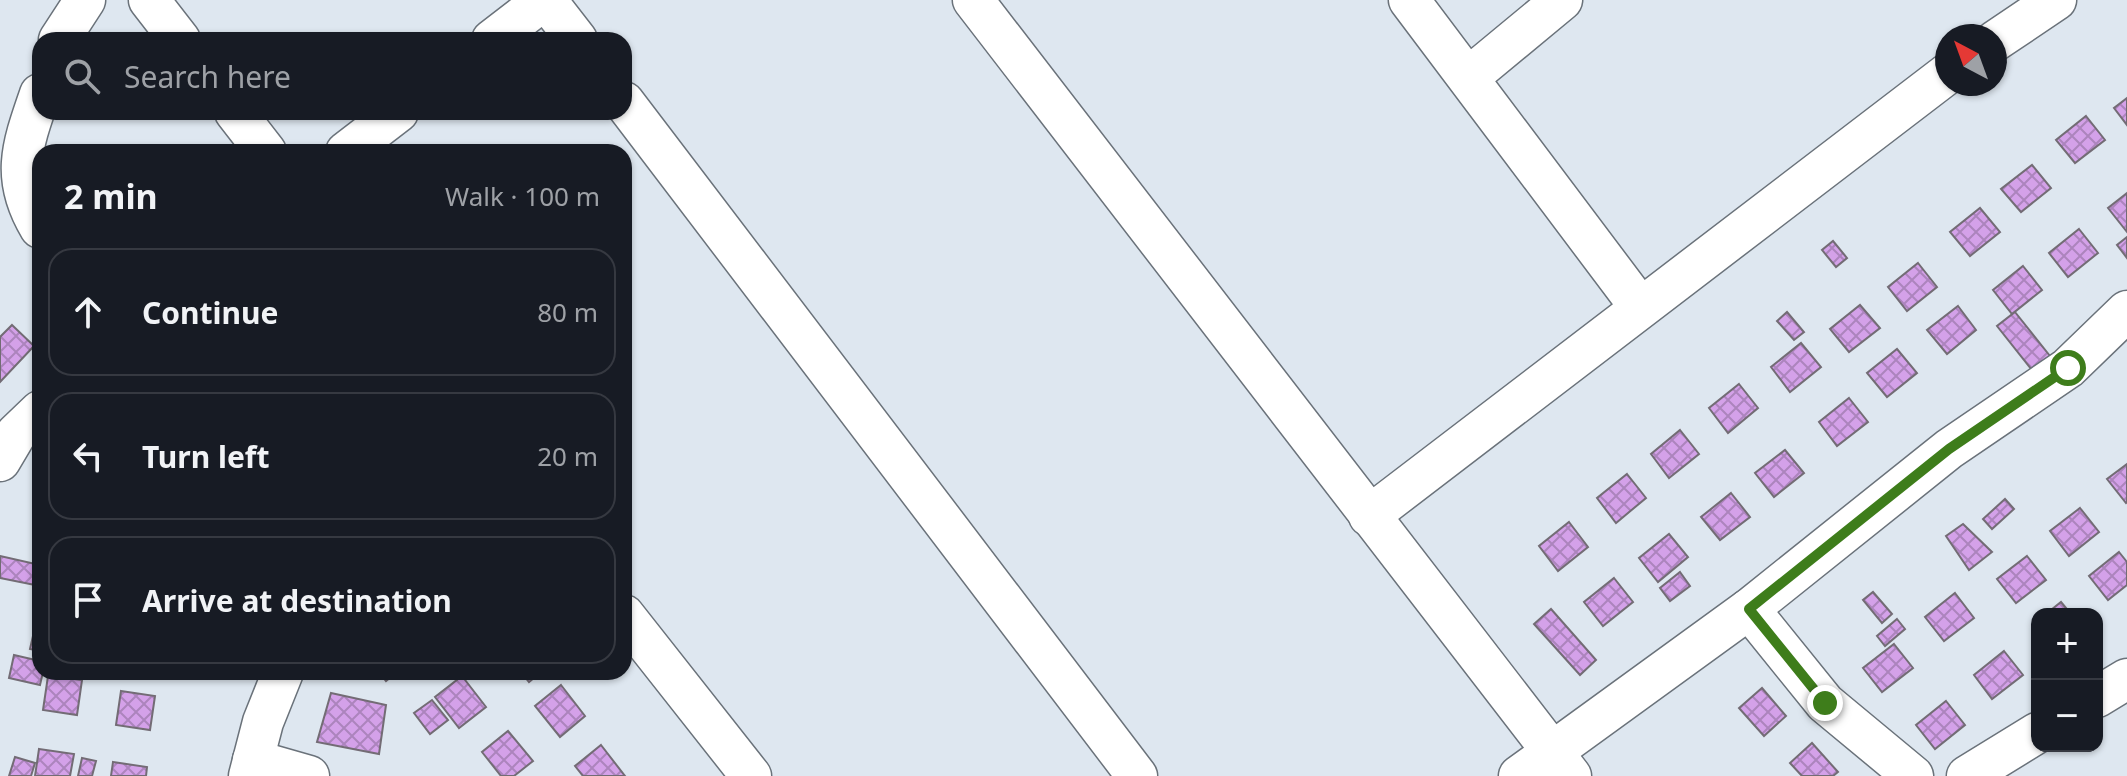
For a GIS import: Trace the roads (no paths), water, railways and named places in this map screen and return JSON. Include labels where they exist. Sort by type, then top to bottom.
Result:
[{"type":"street","points":[[64,32],[85,0]]},
{"type":"street","points":[[149,0],[174,32]]},
{"type":"street","points":[[503,32],[545,0],[571,32]]},
{"type":"street","points":[[973,0],[1561,765]]},
{"type":"street","points":[[1409,0],[1640,307]]},
{"type":"street","points":[[1469,77],[1562,0]]},
{"type":"street","points":[[2007,33],[2056,0]]},
{"type":"street","points":[[1369,516],[1935,83]]},
{"type":"street","points":[[632,113],[1137,776]]},
{"type":"street","points":[[32,120],[20,163],[22,186],[32,214]]},
{"type":"street","points":[[241,120],[260,144]]},
{"type":"street","points":[[356,144],[388,120]]},
{"type":"street","points":[[1519,776],[1561,765],[1949,449],[2068,368],[2127,311]]},
{"type":"street","points":[[0,461],[16,434],[32,419]]},
{"type":"street","points":[[1749,609],[1825,703],[1913,776]]},
{"type":"street","points":[[632,625],[751,776]]},
{"type":"street","points":[[2103,693],[2127,679]]},
{"type":"street","points":[[280,680],[263,722],[251,768],[309,776]]},
{"type":"street","points":[[1967,776],[2031,737]]}]
